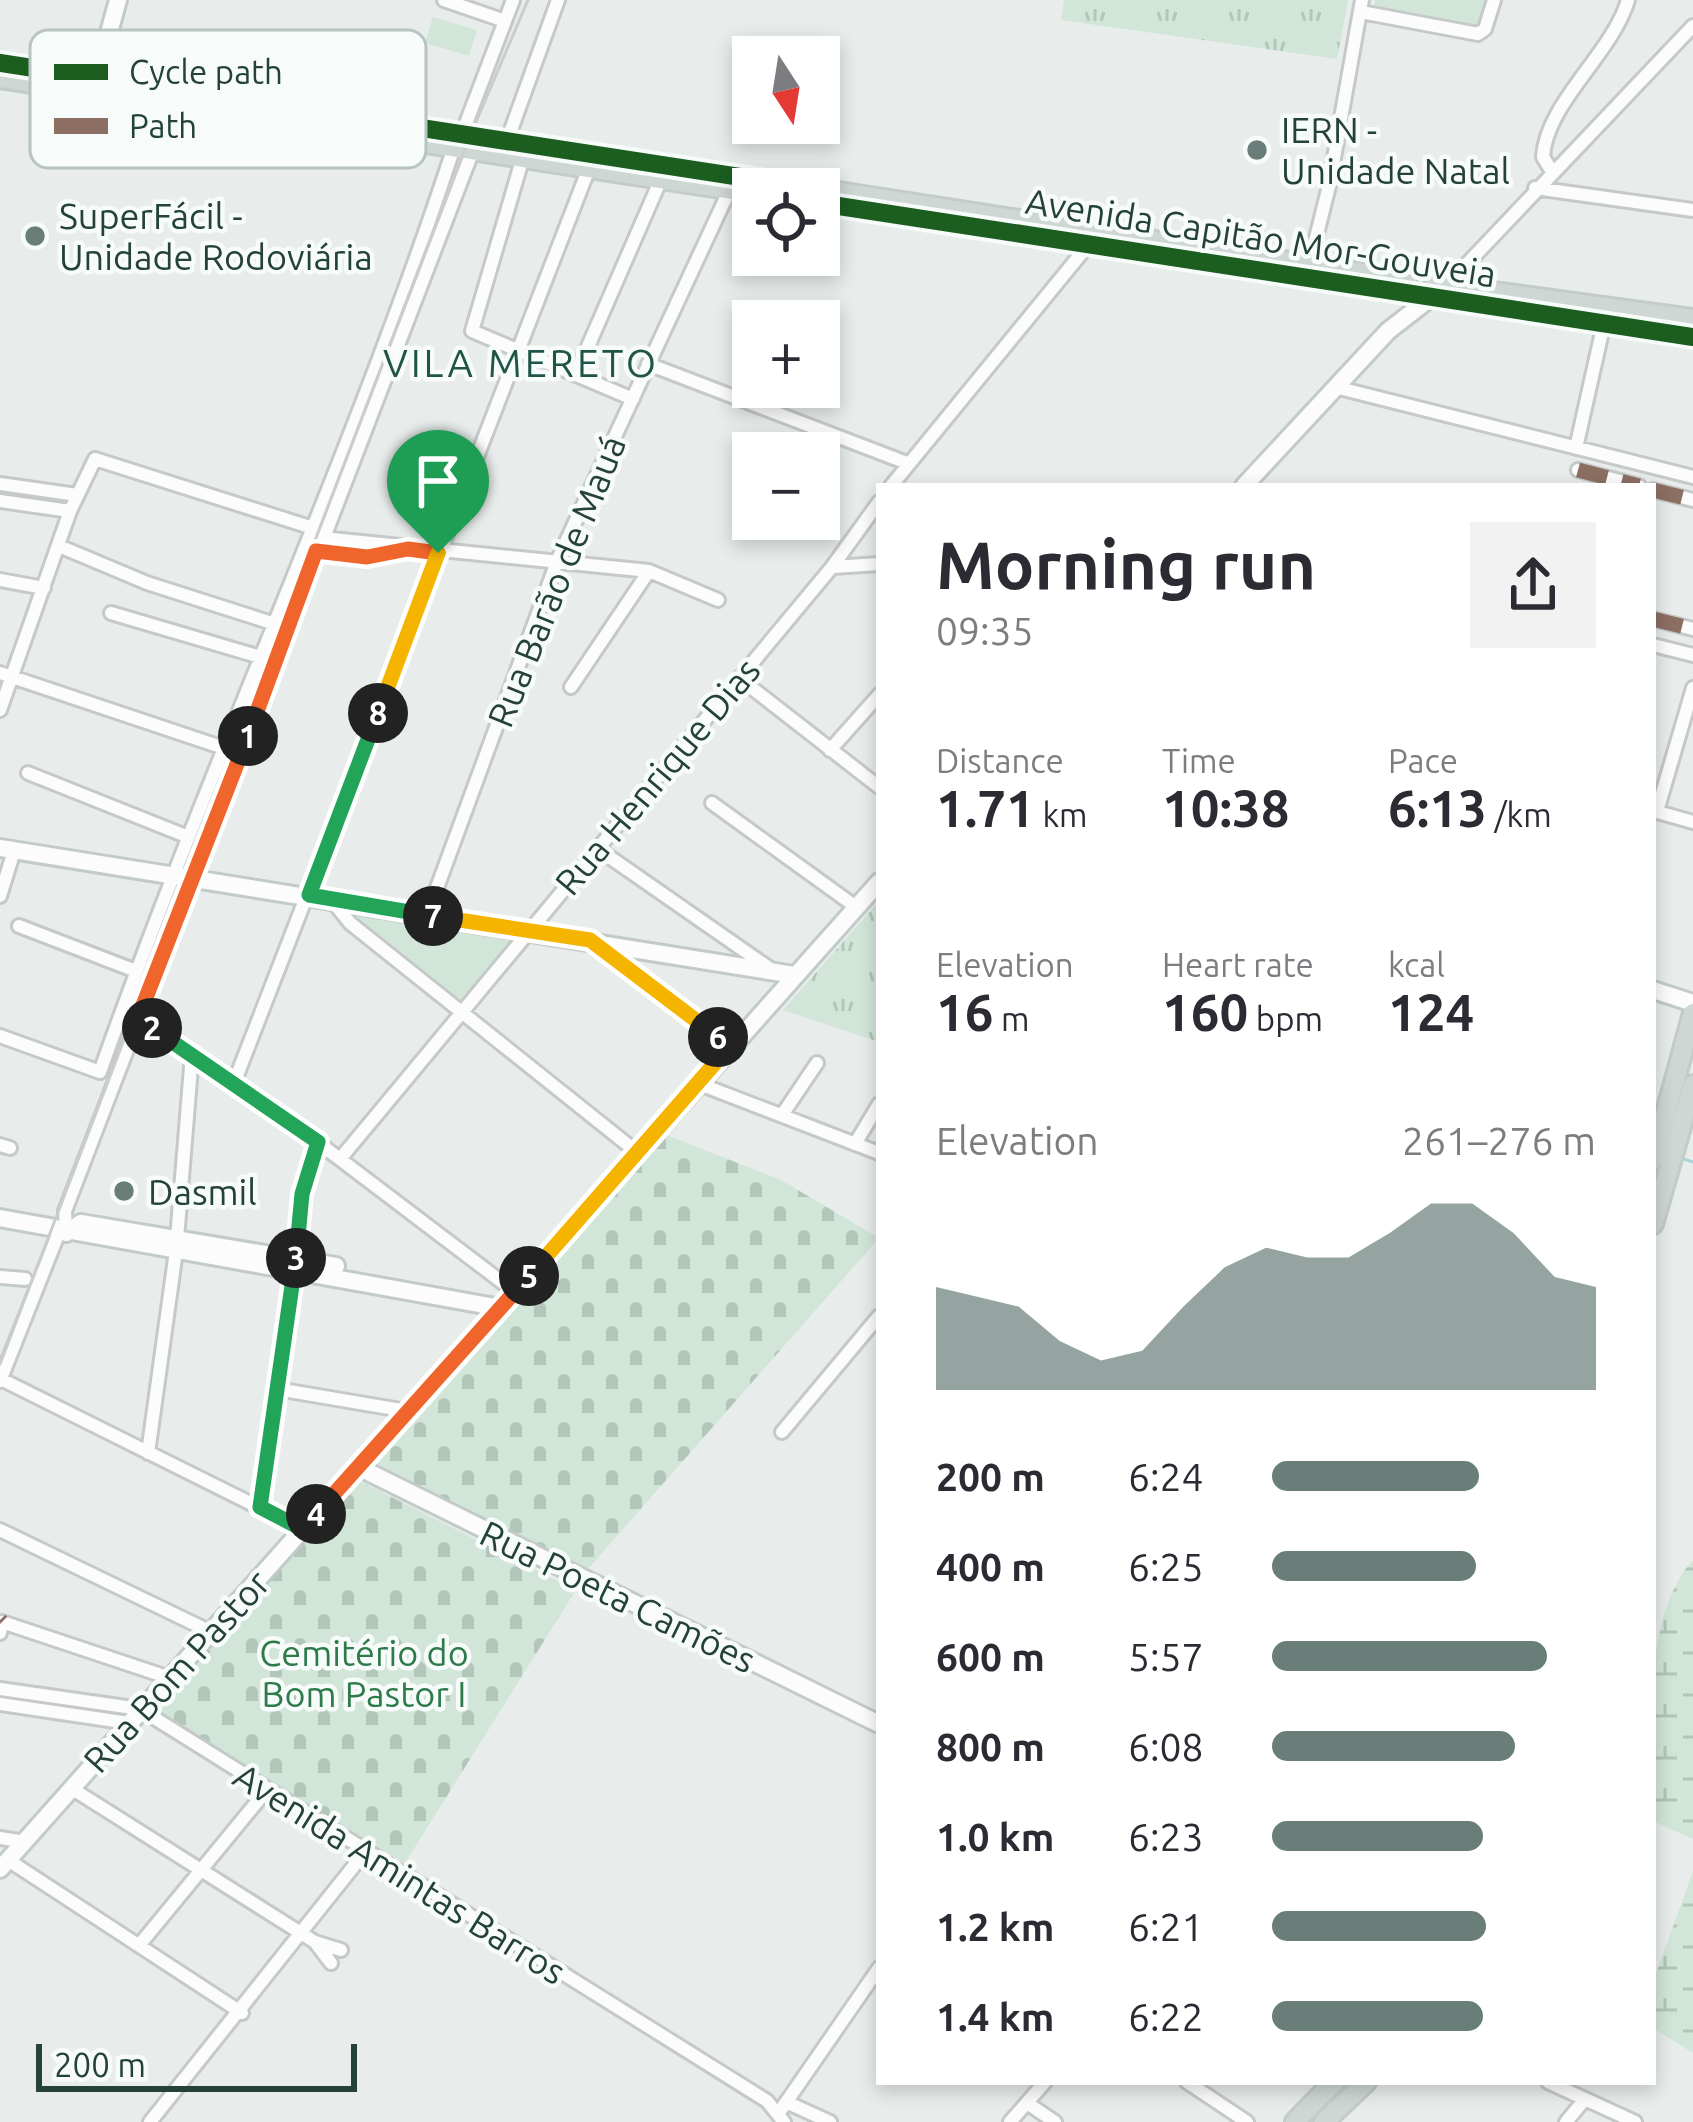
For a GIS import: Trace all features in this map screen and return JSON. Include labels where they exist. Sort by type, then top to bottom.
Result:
[{"type":"main road","points":[[109,30],[118,0]]},
{"type":"main road","name":"Avenida Capitão Mor-Gouveia","points":[[0,63],[30,70]]},
{"type":"main road","name":"Avenida Capitão Mor-Gouveia","points":[[0,78],[30,80]]},
{"type":"main road","name":"Avenida Capitão Mor-Gouveia","points":[[426,138],[523,158],[732,179]]},
{"type":"main road","name":"Avenida Capitão Mor-Gouveia","points":[[463,144],[507,141],[579,161],[730,189]]},
{"type":"main road","name":"Avenida Capitão Mor-Gouveia","points":[[840,193],[1439,291],[1693,319]]},
{"type":"main road","name":"Avenida Capitão Mor-Gouveia","points":[[840,206],[1089,244],[1309,266],[1693,337]]},
{"type":"main road","points":[[1247,483],[1400,320],[1439,291]]},
{"type":"main road","points":[[7,850],[794,975]]},
{"type":"main road","name":"Rua Bom Pastor","points":[[4,1865],[876,885]]},
{"type":"main road","points":[[1656,991],[1693,1003]]},
{"type":"main road","points":[[1656,1149],[1693,1013]]},
{"type":"main road","points":[[1656,1214],[1693,1085]]},
{"type":"main road","points":[[0,1218],[508,1300]]},
{"type":"main road","name":"Rua Poeta Camões","points":[[358,1467],[876,1723]]},
{"type":"main road","points":[[1294,2122],[1331,2085]]},
{"type":"main road","points":[[1324,2122],[1363,2085]]},
{"type":"street","points":[[444,0],[505,21]]},
{"type":"street","points":[[302,1529],[1,1381],[77,1230],[65,1211],[194,879],[513,0]]},
{"type":"street","points":[[507,141],[558,0]]},
{"type":"street","points":[[1309,266],[1362,6],[1478,34],[1484,31],[1494,0]]},
{"type":"street","points":[[1551,170],[1543,157],[1547,137],[1612,38],[1628,0]]},
{"type":"street","points":[[1439,291],[1693,26]]},
{"type":"street","points":[[523,158],[472,322],[474,333],[632,399]]},
{"type":"street","points":[[234,1083],[519,352],[579,161]]},
{"type":"street","points":[[576,374],[661,178]]},
{"type":"street","points":[[1535,188],[1693,210]]},
{"type":"street","name":"Rua Barão de Mauá","points":[[427,915],[558,559],[730,189]]},
{"type":"street","points":[[893,483],[1089,244]]},
{"type":"street","points":[[1576,448],[1604,323]]},
{"type":"street","points":[[648,364],[908,463]]},
{"type":"street","points":[[1335,387],[1693,477]]},
{"type":"street","points":[[0,710],[7,674],[70,511],[99,458],[317,539],[438,553],[558,559],[649,572],[718,600]]},
{"type":"street","points":[[1578,470],[1628,483]]},
{"type":"street","points":[[0,484],[77,495]]},
{"type":"street","points":[[1656,491],[1693,500]]},
{"type":"street","points":[[0,501],[70,511]]},
{"type":"street","name":"Rua Henrique Dias","points":[[340,1159],[832,567],[876,506]]},
{"type":"street","points":[[0,1036],[100,1072],[186,836],[275,624],[317,539]]},
{"type":"street","points":[[59,546],[147,583],[275,624]]},
{"type":"street","points":[[832,567],[876,564]]},
{"type":"street","points":[[571,687],[649,572]]},
{"type":"street","points":[[0,580],[44,588]]},
{"type":"street","points":[[111,613],[264,658]]},
{"type":"street","points":[[1656,620],[1693,629]]},
{"type":"street","points":[[1656,648],[1693,655]]},
{"type":"street","points":[[7,674],[226,748]]},
{"type":"street","points":[[739,678],[876,785]]},
{"type":"street","points":[[1656,808],[1693,688]]},
{"type":"street","points":[[830,750],[876,702]]},
{"type":"street","points":[[28,773],[186,836]]},
{"type":"street","points":[[712,803],[856,907]]},
{"type":"street","points":[[1656,811],[1693,822]]},
{"type":"street","points":[[598,849],[773,971]]},
{"type":"street","points":[[0,896],[7,850]]},
{"type":"street","points":[[331,898],[350,923],[638,1153]]},
{"type":"street","points":[[19,926],[136,971]]},
{"type":"street","points":[[590,940],[730,1046]]},
{"type":"street","points":[[138,1018],[318,1142],[508,1300]]},
{"type":"street","points":[[148,1453],[175,1245],[192,1055]]},
{"type":"street","points":[[782,1115],[817,1063]]},
{"type":"street","points":[[698,1083],[876,1153]]},
{"type":"street","points":[[855,1144],[876,1109]]},
{"type":"street","points":[[260,1507],[302,1194],[318,1142]]},
{"type":"street","points":[[0,1276],[25,1279]]},
{"type":"street","points":[[782,1432],[876,1320]]},
{"type":"street","points":[[278,1389],[407,1411]]},
{"type":"street","points":[[0,1529],[212,1632]]},
{"type":"street","points":[[1,1627],[170,1678]]},
{"type":"street","name":"Avenida Amintas Barros","points":[[0,1689],[134,1716],[266,1791],[783,2112],[830,2122]]},
{"type":"street","name":"Avenida Amintas Barros","points":[[0,1704],[134,1716]]},
{"type":"street","points":[[71,1788],[310,1937],[341,1950]]},
{"type":"street","points":[[141,1943],[266,1791]]},
{"type":"street","points":[[0,1838],[25,1842]]},
{"type":"street","points":[[150,2122],[310,1937],[365,1852]]},
{"type":"street","points":[[4,1865],[141,1943],[242,2013]]},
{"type":"street","points":[[310,1937],[331,1963]]},
{"type":"street","points":[[783,2112],[876,1972]]},
{"type":"street","points":[[1010,2122],[1042,2085]]},
{"type":"street","points":[[1191,2085],[1247,2122]]},
{"type":"street","points":[[1555,2085],[1635,2122]]},
{"type":"street","points":[[1566,2122],[1585,2099]]},
{"type":"street","points":[[1027,2103],[1055,2122]]},
{"type":"green space","points":[[1064,0],[1348,0],[1337,59],[1061,20]]},
{"type":"green space","points":[[1375,0],[1487,0],[1482,29],[1373,11]]},
{"type":"green space","points":[[433,17],[477,30],[469,56],[426,40]]},
{"type":"green space","points":[[876,904],[876,1041],[783,1010]]},
{"type":"green space","points":[[346,909],[518,936],[459,1001]]},
{"type":"green space","points":[[661,1133],[781,1180],[876,1236],[588,1569],[367,1462]]},
{"type":"green space","name":"Cemitério do Bom Pastor I","points":[[356,1479],[576,1590],[405,1863],[148,1708]]},
{"type":"green space","points":[[1693,1560],[1693,1839],[1656,1822],[1656,1657],[1676,1585]]},
{"type":"green space","points":[[1693,1871],[1693,2053],[1656,2030],[1656,1974]]},
{"type":"waterway","points":[[1678,1157],[1693,1162]]},
{"type":"tram line","points":[[0,1364],[465,148],[528,0]]},
{"type":"marked path","points":[[1578,470],[1628,483]]},
{"type":"marked path","points":[[1656,491],[1693,500]]},
{"type":"marked path","points":[[1656,620],[1693,629]]},
{"type":"cycle path","points":[[0,63],[30,68]]},
{"type":"cycle path","points":[[426,129],[732,176]]},
{"type":"cycle path","points":[[840,206],[1693,337]]},
{"type":"place","name":"IERN - Unidade Natal","points":[[1257,150]]},
{"type":"place","name":"SuperFácil - Unidade Rodoviária","points":[[35,236]]},
{"type":"place","name":"Dasmil","points":[[124,1191]]},
{"type":"district","name":"VILA MERETO","points":[[521,362]]},
{"type":"route","points":[[408,549],[438,553],[309,895],[590,940],[730,1046],[302,1529],[260,1507],[302,1194],[318,1142],[138,1018],[316,551],[367,557],[408,549]]}]
